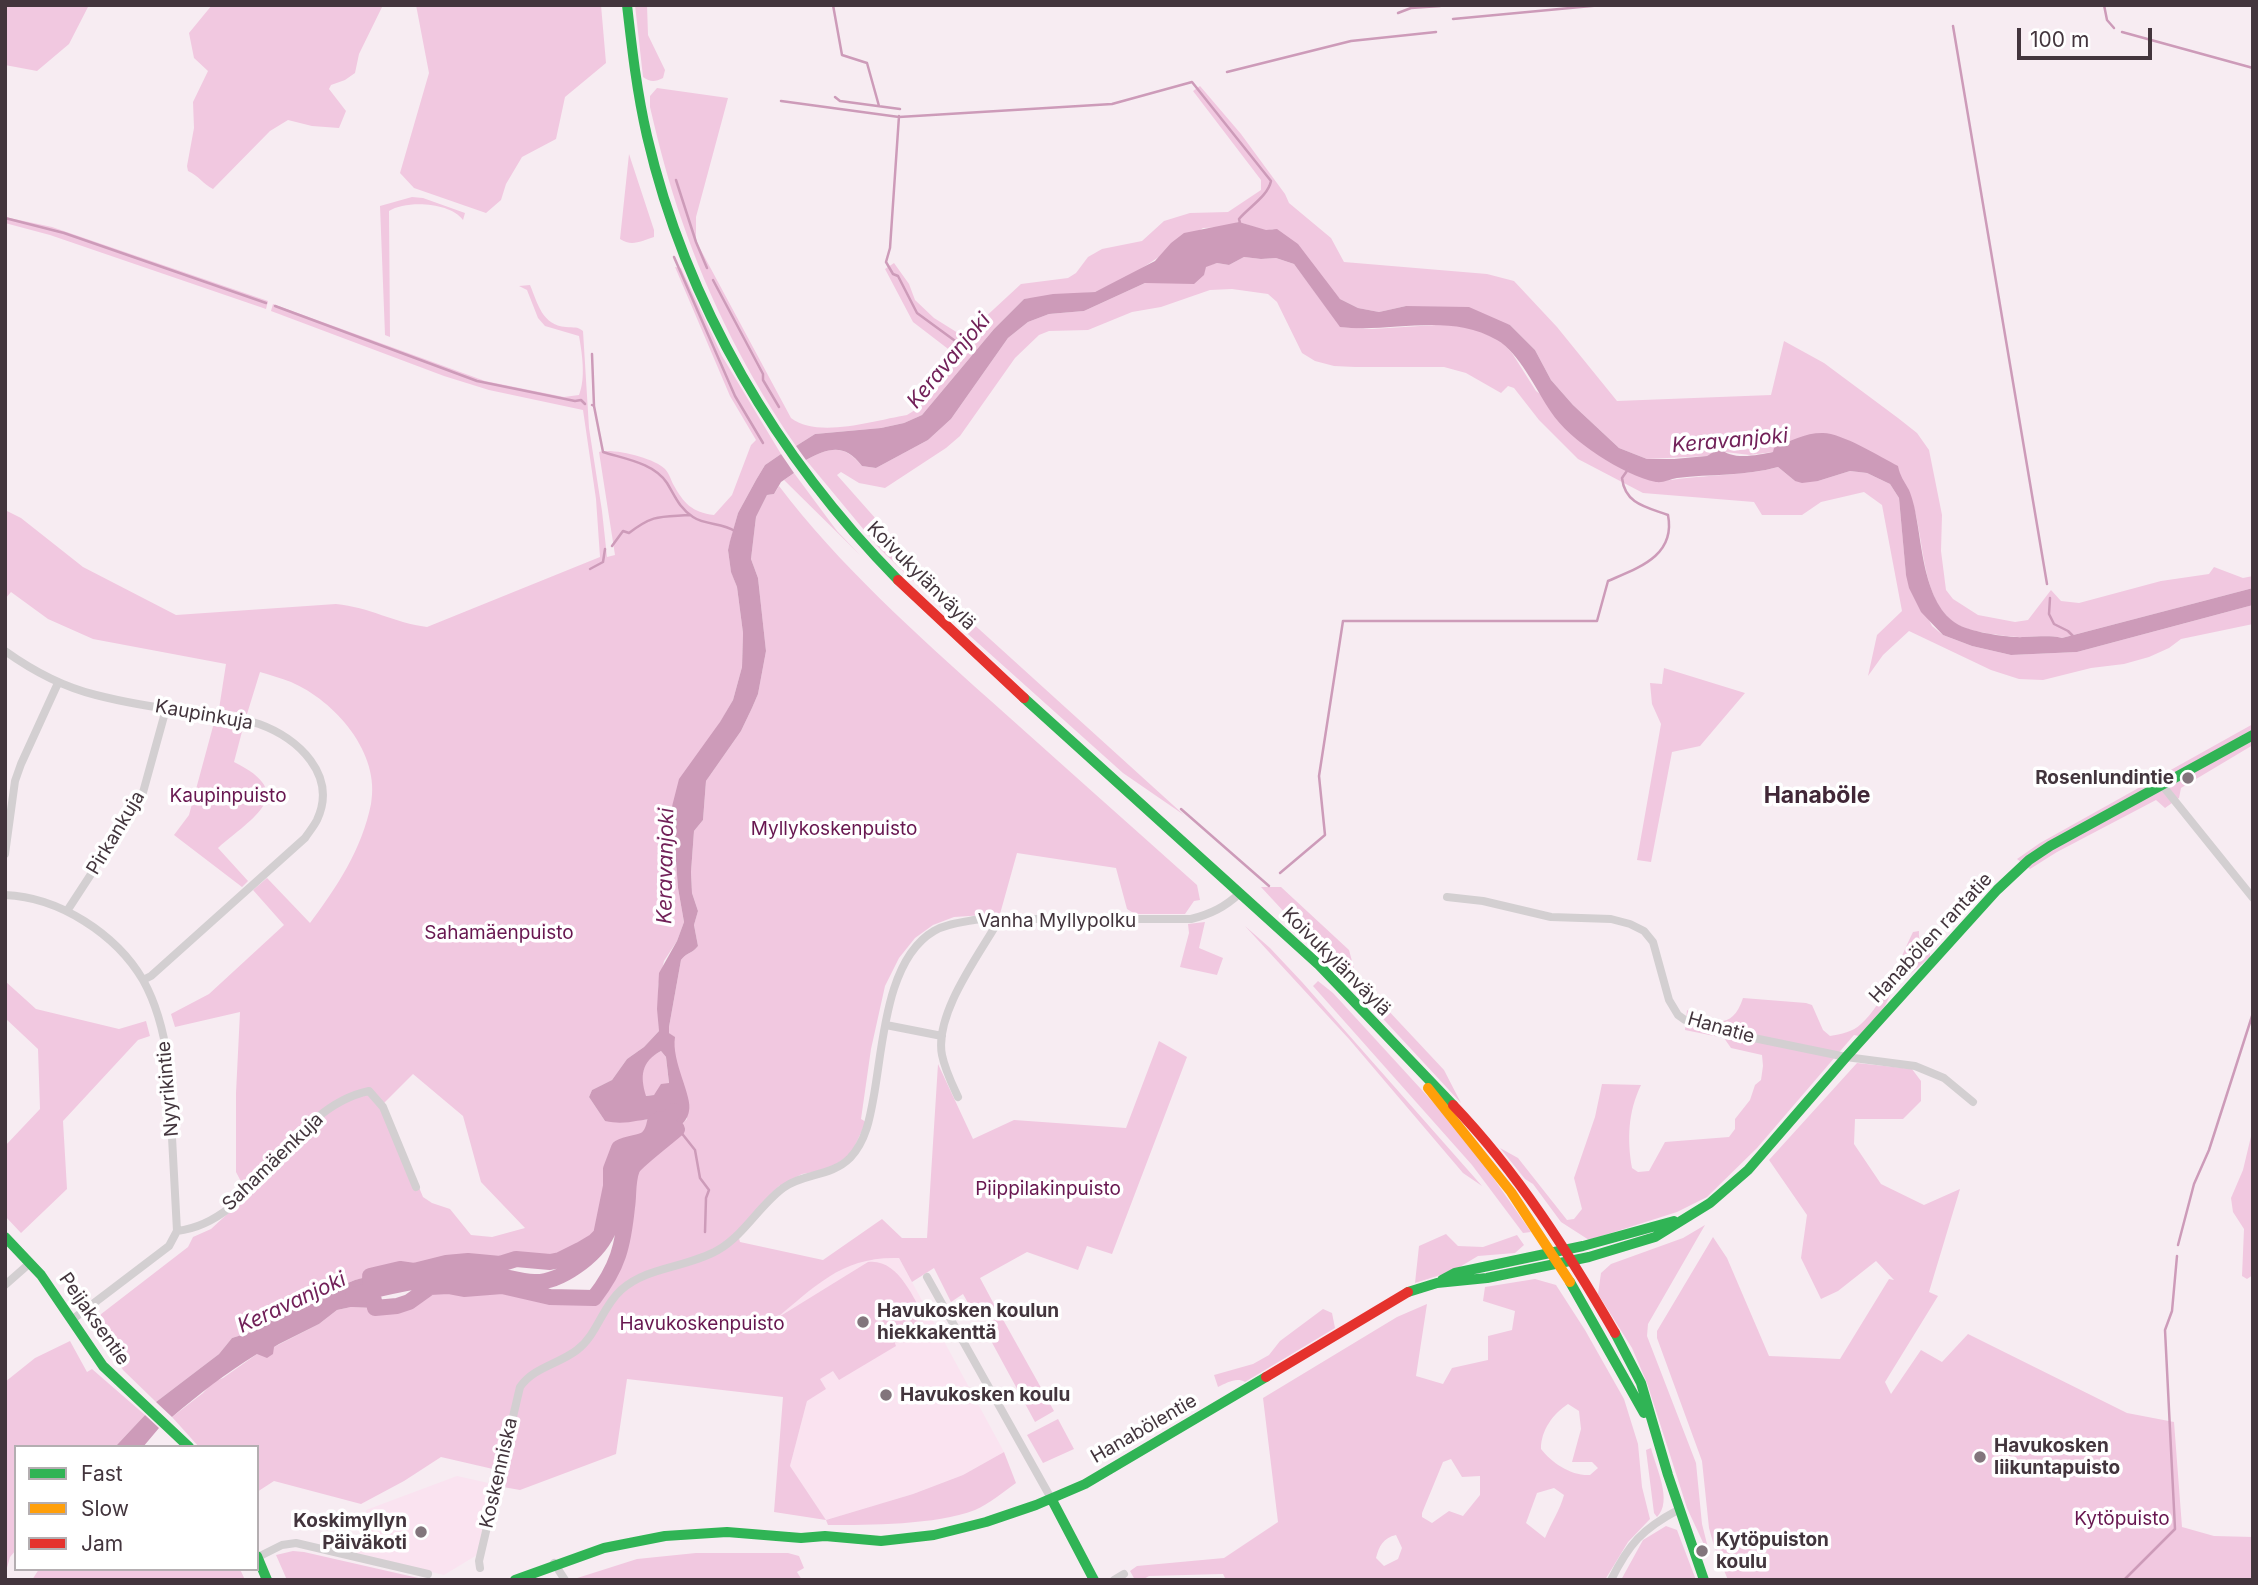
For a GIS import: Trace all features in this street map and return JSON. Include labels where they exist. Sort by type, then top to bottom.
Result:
[{"type":"main road","name":"Koivukylänväylä","points":[[627,5],[643,113],[658,173],[695,282],[757,401],[805,474],[853,533],[933,615],[1324,970],[1390,1042],[1482,1153],[1552,1252],[1617,1360],[1656,1437]]},
{"type":"main road","name":"Hanabölen rantatie","points":[[1559,1263],[1655,1237],[1710,1203],[1748,1170],[1997,890],[2029,860],[2253,735]]},
{"type":"main road","name":"Koivukylänväylä","points":[[1390,1042],[1449,1098],[1523,1188],[1571,1260],[1626,1351],[1642,1385],[1678,1510],[1704,1580]]},
{"type":"main road","name":"Hanabölen rantatie","points":[[1564,1250],[1680,1220]]},
{"type":"main road","name":"Peijaksentie","points":[[5,1237],[30,1263],[73,1319],[103,1366],[186,1444]]},
{"type":"main road","name":"Hanabölentie","points":[[1437,1283],[1455,1273],[1564,1250]]},
{"type":"main road","name":"Hanabölentie","points":[[515,1580],[554,1563],[601,1548],[654,1536],[690,1532],[757,1532],[806,1538],[825,1536],[845,1541],[882,1541],[958,1529],[995,1519],[1052,1500],[1139,1453],[1414,1289],[1559,1263]]},
{"type":"main road","points":[[1052,1500],[1094,1580]]},
{"type":"main road","points":[[259,1561],[267,1580]]},
{"type":"street","name":"Kaupinkuja","points":[[5,651],[58,683],[96,695],[166,709],[236,718],[279,733],[310,759],[319,772],[322,803],[317,820],[306,838],[151,976],[143,980]]},
{"type":"street","points":[[5,854],[15,781],[20,764],[58,683]]},
{"type":"street","name":"Pirkankuja","points":[[67,911],[142,796],[166,709]]},
{"type":"street","points":[[2161,785],[2253,898]]},
{"type":"street","name":"Vanha Myllypolku","points":[[525,1380],[580,1348],[614,1297],[631,1282],[718,1250],[743,1230],[782,1188],[833,1170],[850,1158],[859,1147],[870,1117],[886,1024],[898,977],[906,960],[925,938],[956,923],[980,919],[1191,919],[1215,912],[1240,893]]},
{"type":"street","name":"Nyyrikintie","points":[[5,895],[44,902],[67,911],[103,935],[143,980],[161,1023],[168,1062],[177,1231]]},
{"type":"street","name":"Hanatie","points":[[1447,897],[1483,901],[1551,917],[1611,919],[1630,925],[1644,931],[1653,942],[1669,1000],[1678,1015],[1685,1020],[1710,1028],[1846,1057],[1915,1066],[1944,1078],[1973,1102]]},
{"type":"street","points":[[958,1097],[942,1054],[945,1022],[954,998],[999,920]]},
{"type":"street","points":[[886,1024],[942,1036]]},
{"type":"street","name":"Sahamäenkuja","points":[[177,1231],[205,1225],[238,1200],[318,1116],[346,1098],[369,1091],[383,1107],[416,1187]]},
{"type":"street","points":[[73,1319],[169,1246],[177,1231]]},
{"type":"street","points":[[5,1285],[30,1263]]},
{"type":"street","points":[[927,1277],[1052,1500]]},
{"type":"street","name":"Koskenniska","points":[[480,1568],[479,1561],[517,1394],[525,1380]]},
{"type":"street","points":[[1611,1580],[1623,1556],[1641,1533],[1678,1510]]},
{"type":"street","points":[[259,1555],[282,1545],[296,1544],[428,1574]]},
{"type":"street","points":[[554,1563],[565,1580]]},
{"type":"street","points":[[1114,1580],[1124,1574]]},
{"type":"shaded area","points":[[1239,222],[1266,230],[1277,229],[1298,244],[1340,299],[1358,308],[1379,312],[1406,306],[1469,307],[1510,325],[1535,350],[1551,380],[1573,405],[1619,448],[1647,459],[1707,456],[1720,448],[1731,455],[1760,454],[1773,452],[1774,448],[1798,438],[1822,433],[1849,441],[1898,466],[1913,503],[1924,563],[1934,595],[1952,621],[1966,628],[2003,636],[2062,638],[2253,588],[2253,605],[2077,652],[2011,655],[1972,646],[1943,635],[1921,612],[1909,588],[1899,498],[1890,484],[1867,473],[1850,471],[1802,483],[1795,481],[1778,467],[1662,482],[1643,478],[1598,455],[1571,434],[1551,412],[1513,354],[1497,340],[1459,327],[1440,325],[1340,327],[1294,264],[1276,258],[1244,257],[1229,265],[1217,263],[1206,267],[1204,275],[1194,284],[1145,283],[1084,311],[1049,314],[1028,322],[1008,338],[951,419],[928,440],[876,468],[862,466],[849,454],[837,450],[822,452],[806,460],[796,446],[815,434],[881,428],[904,423],[922,415],[994,329],[1024,299],[1053,294],[1095,292],[1155,261],[1184,233]]},
{"type":"shaded area","points":[[781,454],[794,473],[781,482],[774,494],[767,495],[756,517],[751,559],[758,578],[766,651],[758,694],[741,731],[706,781],[703,820],[694,831],[691,872],[692,893],[698,911],[694,925],[698,946],[681,960],[669,1027],[669,1033],[675,1037],[676,1057],[688,1097],[688,1114],[677,1129],[663,1130],[660,1119],[620,1123],[605,1121],[589,1097],[592,1090],[612,1080],[627,1059],[644,1047],[659,1031],[659,973],[684,922],[674,835],[667,826],[679,779],[733,700],[742,667],[743,633],[737,587],[731,572],[728,550],[738,513],[765,465]],"holes":[[[661,1051],[666,1057],[669,1083],[661,1084],[654,1095],[646,1096],[643,1082],[646,1065]]]},
{"type":"shaded area","name":"Havukosken koulu","points":[[876,1258],[899,1258],[1004,1452],[963,1475],[913,1494],[826,1520],[790,1466],[807,1401],[767,1325],[824,1279],[850,1265]]},
{"type":"shaded area","points":[[370,1276],[375,1308],[351,1307],[337,1310],[319,1324],[274,1347],[273,1354],[267,1358],[257,1354],[246,1361],[172,1417],[156,1402],[219,1354],[232,1338],[251,1332],[290,1307]]},
{"type":"shaded area","points":[[145,1415],[159,1428],[145,1445],[117,1445]]},
{"type":"shaded area","name":"Koskimyllyn Päiväkoti","points":[[457,1476],[493,1484],[477,1555],[444,1575],[356,1554],[366,1510]]},
{"type":"green space","points":[[5,5],[89,5],[69,44],[37,71],[5,65]]},
{"type":"green space","points":[[212,5],[383,5],[359,54],[355,73],[331,85],[329,89],[346,111],[339,128],[312,126],[288,120],[270,131],[213,189],[188,171],[187,166],[194,128],[193,102],[208,71],[194,58],[189,33]]},
{"type":"green space","points":[[416,5],[601,5],[606,63],[565,97],[556,139],[522,157],[506,184],[501,200],[486,213],[414,188],[400,173],[429,73]]},
{"type":"green space","points":[[635,5],[647,5],[648,35],[665,70],[663,78],[650,81],[643,77]]},
{"type":"green space","points":[[1200,86],[1241,134],[1289,203],[1331,238],[1344,262],[1487,274],[1514,281],[1557,327],[1617,401],[1771,395],[1784,341],[1824,363],[1917,433],[1929,450],[1942,515],[1941,551],[1946,590],[1953,599],[1978,615],[2015,622],[2028,620],[2051,590],[2061,601],[2079,603],[2161,581],[2209,574],[2214,567],[2243,578],[2253,576],[2253,588],[2062,638],[2012,637],[1965,628],[1948,617],[1936,601],[1924,560],[1916,516],[1901,479],[1773,452],[1750,455],[1717,451],[1707,456],[1647,459],[1619,448],[1573,405],[1551,380],[1535,350],[1510,325],[1406,306],[1379,312],[1358,308],[1340,299],[1273,229],[1266,231],[1239,222],[1223,227],[1203,228],[1133,274],[1095,292],[1024,299],[994,329],[922,415],[904,423],[881,428],[815,434],[796,446],[746,366],[705,280],[673,193],[650,107],[650,96],[657,88],[728,98],[696,217],[696,241],[791,418],[802,424],[831,428],[907,415],[937,390],[956,355],[913,322],[885,269],[894,263],[909,284],[915,300],[934,318],[958,333],[968,333],[1021,284],[1068,278],[1076,273],[1088,257],[1102,249],[1142,241],[1164,221],[1190,213],[1228,212],[1261,190],[1261,180],[1193,91]]},
{"type":"green space","points":[[629,154],[654,230],[654,237],[633,243],[620,239]]},
{"type":"green space","points":[[412,197],[423,198],[465,213],[463,220],[448,209],[416,204],[389,211],[390,337],[385,335],[380,206]]},
{"type":"green space","points":[[5,217],[52,227],[268,301],[266,309],[50,235],[5,223]]},
{"type":"green space","points":[[1244,257],[1276,258],[1294,264],[1341,327],[1372,329],[1452,324],[1475,329],[1501,341],[1512,353],[1536,391],[1660,482],[1778,467],[1795,481],[1818,481],[1850,471],[1867,473],[1890,484],[1899,498],[1906,574],[1932,626],[1943,635],[1972,646],[2011,655],[2077,652],[2253,605],[2253,624],[2181,639],[2149,657],[2124,664],[2091,668],[2043,680],[2019,679],[1991,670],[1909,631],[1883,655],[1868,676],[1877,635],[1902,611],[1882,505],[1864,492],[1821,502],[1802,515],[1762,515],[1754,502],[1643,493],[1578,459],[1539,420],[1514,388],[1508,386],[1501,393],[1466,373],[1444,367],[1355,367],[1334,366],[1315,361],[1302,353],[1277,302],[1268,294],[1232,289],[1210,290],[1161,307],[1132,312],[1088,330],[1049,331],[1039,335],[1015,358],[960,436],[946,448],[885,488],[859,483],[841,472],[837,475],[969,620],[1184,815],[1123,773],[969,635],[879,548],[806,460],[822,452],[836,450],[849,454],[862,466],[876,468],[928,440],[951,419],[1008,338],[1028,322],[1049,314],[1084,311],[1145,283],[1217,263],[1229,265]]},
{"type":"green space","name":"Sahamäenpuisto","points":[[675,267],[681,268],[722,356],[781,454],[765,465],[756,480],[738,513],[728,550],[737,587],[743,633],[742,667],[733,700],[672,806],[667,826],[674,835],[684,922],[677,941],[664,961],[658,986],[659,1031],[644,1047],[627,1059],[612,1080],[592,1090],[589,1097],[605,1121],[660,1119],[655,1122],[646,1140],[619,1148],[611,1169],[611,1186],[601,1235],[580,1250],[550,1262],[516,1259],[500,1264],[468,1261],[446,1263],[414,1271],[400,1269],[355,1280],[290,1307],[251,1332],[232,1338],[219,1354],[156,1402],[123,1370],[95,1326],[96,1318],[188,1247],[193,1237],[211,1229],[248,1195],[236,1172],[240,1012],[175,1027],[171,1014],[209,994],[284,925],[253,890],[267,878],[310,923],[339,881],[361,837],[371,804],[369,766],[362,748],[338,716],[323,702],[291,682],[260,672],[247,714],[219,709],[226,664],[93,639],[48,619],[11,592],[5,599],[5,510],[21,518],[83,567],[176,615],[336,604],[427,627],[600,557],[596,499],[583,410],[489,390],[444,376],[271,311],[273,304],[485,381],[564,397],[579,395],[583,373],[579,336],[545,326],[538,318],[527,290],[519,286],[530,285],[546,318],[558,325],[583,331],[589,428],[607,557],[615,555],[599,452],[623,453],[660,465],[689,506],[714,515],[732,495],[751,445],[756,440],[730,396]],"holes":[[[413,1074],[463,1116],[481,1182],[525,1228],[492,1237],[471,1235],[450,1209],[423,1197],[384,1103]]]},
{"type":"green space","points":[[794,473],[837,531],[860,555],[784,480]]},
{"type":"green space","name":"Myllykoskenpuisto","points":[[779,486],[827,544],[879,598],[1197,885],[1200,900],[1194,901],[1185,914],[1135,914],[1127,909],[1116,868],[1017,853],[1000,914],[954,917],[933,925],[915,938],[899,958],[885,986],[871,1049],[861,1119],[866,1122],[851,1154],[827,1170],[802,1174],[779,1186],[737,1231],[740,1242],[823,1260],[882,1219],[902,1238],[927,1238],[938,1064],[973,1139],[1014,1120],[1126,1128],[1159,1041],[1187,1057],[1112,1254],[1087,1246],[1078,1270],[1027,1252],[980,1278],[996,1308],[977,1319],[963,1294],[951,1302],[934,1268],[912,1282],[899,1258],[861,1262],[817,1285],[774,1320],[868,1262],[879,1262],[896,1273],[926,1319],[893,1338],[896,1346],[839,1380],[833,1371],[820,1379],[826,1389],[807,1401],[790,1466],[826,1520],[774,1512],[783,1397],[627,1379],[616,1454],[520,1490],[503,1487],[514,1405],[493,1469],[441,1457],[361,1504],[274,1481],[259,1491],[259,1445],[197,1445],[172,1417],[213,1382],[257,1354],[319,1324],[337,1310],[397,1306],[409,1302],[430,1287],[464,1289],[502,1286],[550,1297],[594,1298],[605,1284],[619,1256],[628,1204],[626,1194],[632,1169],[687,1119],[676,1066],[674,1037],[669,1033],[669,1027],[681,960],[698,946],[694,925],[698,911],[692,893],[691,872],[694,831],[703,820],[706,781],[741,731],[758,694],[766,651],[758,578],[751,559],[756,517],[767,495],[774,494]]},
{"type":"green space","points":[[1664,668],[1745,693],[1700,746],[1672,752],[1651,862],[1637,860],[1661,724],[1652,704],[1650,683],[1662,684]]},
{"type":"green space","name":"Kaupinpuisto","points":[[215,719],[244,724],[234,762],[264,785],[267,795],[256,816],[218,848],[248,881],[242,887],[174,835],[189,815]]},
{"type":"green space","points":[[2253,724],[2253,745],[2181,788],[2179,798],[2165,808],[2156,800],[2030,869],[2017,859],[2040,843]]},
{"type":"green space","points":[[1261,887],[1281,887],[1349,950],[1356,976],[1444,1070],[1461,1103]]},
{"type":"green space","points":[[1205,922],[1199,948],[1223,958],[1217,975],[1180,967],[1189,933],[1188,924]]},
{"type":"green space","points":[[1245,926],[1302,982],[1482,1186],[1463,1173],[1349,1039]]},
{"type":"green space","points":[[1919,931],[1920,940],[1930,951],[1930,957],[1893,989],[1885,1006],[1859,1036],[1854,1035],[1757,1148],[1707,1197],[1677,1212],[1589,1240],[1561,1222],[1533,1184],[1525,1179],[1500,1148],[1518,1158],[1567,1220],[1574,1219],[1582,1209],[1574,1178],[1595,1117],[1602,1084],[1641,1085],[1633,1105],[1629,1136],[1632,1168],[1638,1172],[1649,1171],[1665,1142],[1729,1137],[1735,1129],[1735,1119],[1750,1100],[1755,1085],[1761,1080],[1762,1055],[1731,1048],[1724,1038],[1685,1030],[1687,1010],[1714,1021],[1721,1021],[1733,1016],[1743,998],[1806,1003],[1812,1005],[1823,1030],[1830,1036],[1847,1032],[1861,1024],[1877,1005],[1913,932]]},
{"type":"green space","points":[[5,981],[36,1009],[119,1029],[146,1021],[150,1036],[138,1040],[63,1121],[67,1189],[21,1233],[5,1216],[5,1146],[40,1109],[38,1049],[5,1018]]},
{"type":"green space","points":[[1318,981],[1333,993],[1442,1112],[1485,1166],[1531,1232],[1523,1233],[1472,1165],[1313,986]]},
{"type":"green space","points":[[661,1051],[666,1057],[669,1084],[654,1095],[645,1096],[643,1070],[649,1060]]},
{"type":"green space","name":"Kytöpuisto","points":[[1857,1063],[1912,1069],[1921,1081],[1921,1101],[1903,1119],[1855,1119],[1854,1144],[1881,1184],[1924,1205],[1960,1189],[1929,1292],[1938,1296],[1885,1382],[1891,1394],[1921,1350],[1942,1362],[1968,1334],[2127,1413],[2174,1422],[2182,1527],[2214,1536],[2253,1537],[2253,1580],[1728,1580],[1709,1528],[1702,1461],[1657,1338],[1657,1331],[1713,1237],[1727,1258],[1769,1356],[1840,1359],[1889,1279],[1894,1280],[1876,1261],[1838,1291],[1821,1299],[1801,1258],[1807,1215],[1769,1160]]},
{"type":"green space","points":[[2253,1128],[2253,1275],[2247,1279],[2242,1276],[2244,1229],[2233,1212],[2231,1198],[2243,1170]]},
{"type":"green space","points":[[1705,1225],[1648,1324],[1647,1336],[1696,1463],[1702,1524],[1708,1548],[1706,1549],[1687,1508],[1647,1383],[1632,1348],[1598,1294],[1601,1273],[1611,1264],[1683,1238]]},
{"type":"green space","points":[[1446,1234],[1458,1246],[1483,1247],[1517,1235],[1524,1245],[1515,1253],[1478,1256],[1453,1271],[1415,1283],[1419,1246]]},
{"type":"green space","points":[[1535,1279],[1556,1285],[1624,1399],[1638,1444],[1642,1487],[1650,1519],[1628,1542],[1605,1580],[1226,1580],[1223,1574],[1149,1576],[1135,1580],[1130,1571],[1137,1566],[1224,1558],[1278,1522],[1263,1398],[1397,1317],[1427,1304],[1416,1376],[1443,1384],[1452,1368],[1488,1360],[1488,1336],[1512,1330],[1515,1311],[1483,1301],[1485,1287]],"holes":[[[1568,1404],[1579,1411],[1581,1429],[1572,1462],[1592,1462],[1598,1468],[1590,1475],[1562,1468],[1541,1449],[1546,1429]],[[1451,1459],[1462,1477],[1480,1476],[1480,1495],[1463,1516],[1449,1511],[1432,1523],[1422,1517],[1422,1513],[1443,1462]],[[1554,1488],[1564,1495],[1545,1538],[1526,1523],[1537,1493]],[[1396,1535],[1402,1548],[1398,1559],[1384,1566],[1376,1558],[1382,1543]]]},
{"type":"green space","points":[[1323,1309],[1332,1313],[1335,1328],[1245,1382],[1235,1380],[1218,1387],[1214,1375],[1253,1364],[1269,1355],[1280,1341]]},
{"type":"green space","points":[[1001,1316],[1054,1411],[1035,1422],[983,1326]]},
{"type":"green space","points":[[70,1341],[87,1372],[92,1369],[145,1415],[117,1445],[14,1445],[14,1552],[5,1575],[5,1382],[35,1358]]},
{"type":"green space","points":[[1058,1419],[1074,1449],[1043,1463],[1027,1435]]},
{"type":"green space","points":[[1651,1448],[1664,1502],[1657,1517],[1654,1513],[1646,1450]]},
{"type":"green space","points":[[1004,1452],[1016,1483],[975,1510],[941,1519],[863,1525],[828,1525],[826,1520],[913,1494],[963,1475]]},
{"type":"green space","points":[[1666,1526],[1677,1530],[1696,1580],[1621,1580],[1643,1540]]},
{"type":"green space","points":[[293,1551],[427,1580],[287,1580],[276,1555]]},
{"type":"green space","points":[[696,1553],[788,1553],[799,1556],[804,1568],[797,1572],[802,1580],[571,1580],[637,1559]]},
{"type":"green space","points":[[38,1571],[241,1571],[245,1580],[32,1580]]},
{"type":"waterway","points":[[833,5],[842,55],[867,63],[879,106]]},
{"type":"waterway","points":[[1453,19],[1602,5]]},
{"type":"waterway","points":[[2104,5],[2107,20],[2114,28]]},
{"type":"waterway","points":[[1398,13],[1411,8],[1440,6]]},
{"type":"waterway","points":[[1953,26],[2047,584]]},
{"type":"waterway","points":[[1227,72],[1351,41],[1436,32]]},
{"type":"waterway","points":[[2122,32],[2253,68]]},
{"type":"waterway","points":[[781,101],[899,117],[1112,104],[1192,82],[1271,181],[1262,196],[1239,219],[1240,223]]},
{"type":"waterway","points":[[835,97],[840,101],[900,109]]},
{"type":"waterway","points":[[899,116],[890,248],[886,262],[893,274],[898,276],[917,313],[973,354]]},
{"type":"waterway","points":[[676,180],[707,268]]},
{"type":"waterway","points":[[5,218],[64,233],[266,303]]},
{"type":"waterway","points":[[674,257],[735,396],[763,443]]},
{"type":"waterway","points":[[713,280],[779,407]]},
{"type":"waterway","points":[[275,306],[477,381],[581,400],[585,404]]},
{"type":"waterway","points":[[592,354],[594,406]]},
{"type":"waterway","points":[[592,405],[603,452],[647,466],[661,476],[688,513],[698,520],[735,531]]},
{"type":"waterway","points":[[1280,873],[1325,835],[1319,776],[1343,621],[1597,621],[1608,581],[1652,558],[1666,541],[1669,529],[1668,515],[1645,507],[1627,494],[1622,478],[1629,468]]},
{"type":"waterway","points":[[612,546],[623,531],[629,533],[651,519],[690,515]]},
{"type":"waterway","points":[[590,569],[603,562],[605,549]]},
{"type":"waterway","points":[[2050,598],[2049,614],[2054,624],[2074,637]]},
{"type":"waterway","points":[[1181,809],[1269,886]]},
{"type":"waterway","points":[[2178,1245],[2194,1184],[2209,1150],[2253,1013]]},
{"type":"waterway","name":"Keravanjoki","points":[[353,1295],[449,1276],[488,1274],[534,1282],[566,1273],[586,1259],[607,1233],[614,1214],[624,1155],[627,1151],[650,1145],[674,1111]]},
{"type":"waterway","points":[[660,1119],[663,1130],[677,1129],[632,1169],[624,1233],[618,1256],[609,1276],[594,1298],[550,1297],[502,1286],[464,1289],[448,1286],[430,1287],[409,1302],[397,1306],[375,1308],[370,1276],[400,1269],[414,1271],[468,1261],[500,1264],[516,1259],[550,1262],[560,1260],[595,1241],[601,1235],[611,1186],[611,1169],[619,1148],[646,1139],[650,1136],[655,1122],[660,1119]]},
{"type":"waterway","points":[[676,1126],[695,1150],[700,1178],[709,1190],[706,1198],[705,1232]]},
{"type":"waterway","points":[[2124,1580],[2175,1529],[2165,1330],[2172,1311],[2177,1256]]},
{"type":"traffic: fast","points":[[627,5],[647,136],[664,199],[686,260],[712,319],[742,376],[776,430],[854,533],[898,580]]},
{"type":"traffic: fast","points":[[1024,698],[1319,965],[1453,1105]]},
{"type":"traffic: fast","points":[[1408,1292],[1437,1283],[1487,1278],[1589,1257],[1655,1237],[1710,1203],[1748,1170],[1997,890],[2029,860],[2253,735]]},
{"type":"traffic: fast","points":[[1442,1280],[1455,1273],[1583,1246],[1674,1221]]},
{"type":"traffic: fast","points":[[5,1237],[41,1275],[103,1366],[187,1445]]},
{"type":"traffic: fast","points":[[1570,1282],[1644,1413]]},
{"type":"traffic: fast","points":[[1615,1333],[1641,1383],[1668,1475],[1704,1580]]},
{"type":"traffic: fast","points":[[515,1580],[604,1548],[665,1536],[727,1532],[881,1541],[934,1535],[986,1522],[1085,1484],[1266,1377]]},
{"type":"traffic: fast","points":[[1052,1500],[1094,1580]]},
{"type":"traffic: fast","points":[[259,1561],[267,1580]]},
{"type":"traffic: slow","points":[[1428,1088],[1511,1192],[1570,1282]]},
{"type":"traffic: jam","points":[[898,580],[1024,698]]},
{"type":"traffic: jam","points":[[1453,1105],[1499,1158],[1541,1214],[1615,1333]]},
{"type":"traffic: jam","points":[[1266,1377],[1408,1292]]},
{"type":"place","name":"Rosenlundintie","points":[[2188,778]]},
{"type":"place","name":"Havukosken koulun hiekkakenttä","points":[[863,1322]]},
{"type":"place","name":"Havukosken koulu","points":[[886,1395]]},
{"type":"place","name":"Havukosken liikuntapuisto","points":[[1980,1457]]},
{"type":"place","name":"Koskimyllyn Päiväkoti","points":[[421,1532]]},
{"type":"place","name":"Kytöpuiston koulu","points":[[1702,1551]]},
{"type":"district","name":"Hanaböle","points":[[1817,796]]},
{"type":"park label","name":"Piippilakinpuisto","points":[[1048,1189]]},
{"type":"park label","name":"Havukoskenpuisto","points":[[702,1324]]}]
